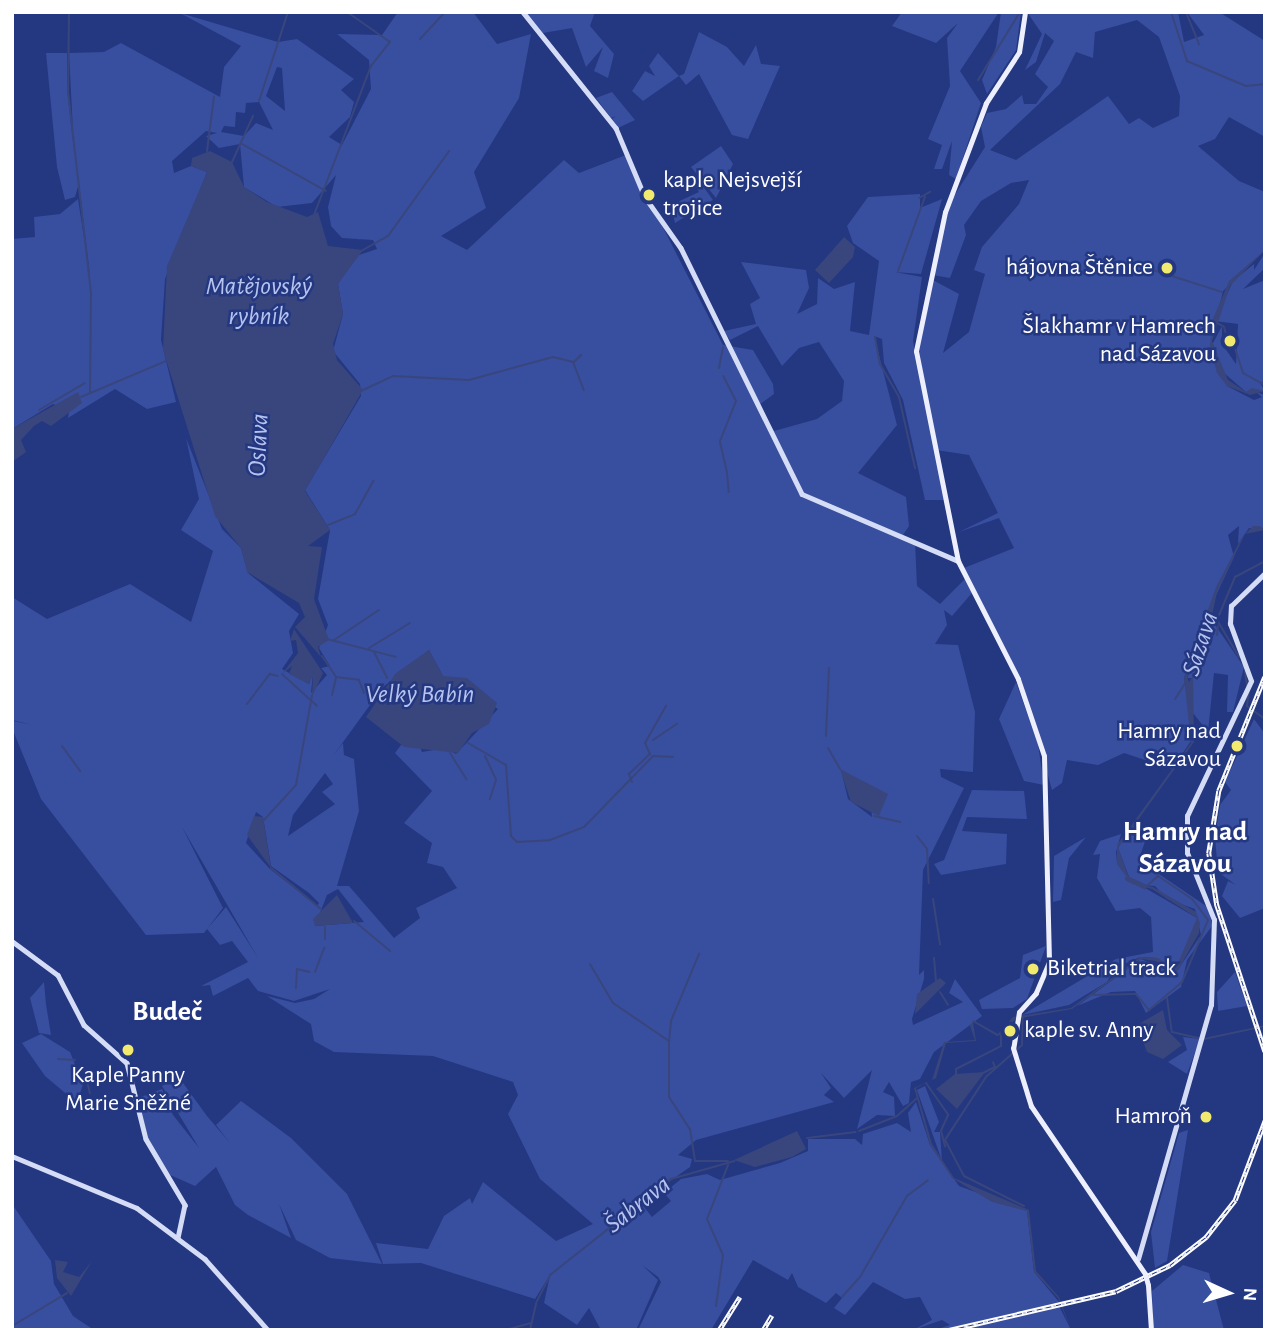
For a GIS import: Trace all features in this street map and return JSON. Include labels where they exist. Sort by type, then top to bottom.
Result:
[{"type":"main road","points":[[1025,12],[1019,52],[986,103],[945,212],[917,325],[921,399],[958,561],[1018,679],[1044,756],[1049,962],[1017,1017],[1015,1052],[1031,1106],[1138,1259],[1148,1285],[1151,1330]]},
{"type":"street","points":[[523,12],[592,95],[622,139],[648,201],[681,248],[726,345],[802,495],[958,561]]},
{"type":"street","points":[[1138,1259],[1211,1005],[1214,920],[1187,853],[1187,816],[1251,681],[1230,624],[1231,606],[1265,573]]},
{"type":"street","points":[[12,941],[58,975],[84,1025],[127,1063],[146,1139],[185,1205],[178,1237]]},
{"type":"street","points":[[12,1156],[94,1185],[178,1237],[268,1330]]},
{"type":"shaded area","points":[[398,12],[473,12],[497,44],[531,34],[519,98],[474,172],[486,208],[441,236],[467,250],[564,160],[579,173],[626,155],[723,345],[753,350],[773,384],[774,394],[759,405],[774,431],[817,419],[842,401],[844,381],[819,342],[799,348],[782,366],[758,326],[730,340],[724,331],[756,324],[750,304],[760,298],[741,262],[806,270],[809,288],[797,314],[817,304],[818,278],[834,289],[855,282],[850,331],[869,335],[879,261],[853,243],[847,226],[868,197],[920,194],[920,208],[942,199],[921,274],[895,272],[922,277],[913,341],[944,500],[925,500],[903,400],[884,363],[882,339],[874,336],[897,425],[858,473],[906,497],[909,526],[903,535],[915,541],[917,586],[940,604],[965,579],[972,593],[952,616],[944,610],[947,625],[935,644],[958,645],[975,712],[973,772],[940,769],[941,777],[964,788],[923,870],[919,975],[924,970],[924,979],[912,1019],[913,1025],[963,1002],[949,993],[955,979],[982,1016],[934,1052],[920,1079],[911,1082],[909,1103],[903,1106],[889,1082],[883,1092],[894,1097],[895,1116],[877,1115],[857,1129],[872,1070],[844,1098],[821,1073],[831,1088],[824,1095],[834,1102],[696,1140],[678,1155],[692,1159],[690,1167],[640,1202],[652,1217],[671,1201],[664,1193],[681,1179],[707,1174],[720,1180],[780,1163],[808,1151],[808,1139],[855,1139],[862,1145],[863,1134],[897,1123],[911,1132],[908,1113],[916,1102],[930,1145],[959,1186],[1027,1211],[1034,1272],[1059,1302],[944,1330],[935,1330],[950,1325],[942,1320],[913,1330],[932,1320],[920,1297],[905,1299],[873,1282],[845,1315],[834,1308],[842,1298],[836,1293],[826,1303],[798,1287],[792,1273],[788,1280],[753,1260],[711,1330],[638,1330],[661,1282],[642,1265],[658,1280],[636,1330],[601,1330],[589,1308],[577,1325],[544,1303],[550,1275],[535,1299],[421,1263],[383,1264],[376,1243],[428,1249],[444,1216],[470,1198],[472,1204],[483,1182],[556,1241],[593,1224],[540,1179],[508,1114],[518,1095],[513,1082],[433,1056],[334,1052],[314,1041],[311,1024],[267,996],[295,1003],[314,999],[330,989],[294,1001],[258,991],[248,978],[213,996],[210,985],[201,986],[248,962],[232,941],[220,945],[207,929],[204,933],[146,935],[41,799],[12,728],[13,721],[32,725],[12,720],[12,597],[47,619],[130,584],[191,622],[213,551],[181,530],[199,499],[186,438],[222,529],[241,548],[248,573],[299,614],[289,631],[293,653],[282,669],[309,684],[313,673],[311,693],[327,675],[321,668],[330,666],[319,648],[328,625],[318,599],[330,530],[305,490],[361,396],[360,384],[333,351],[343,314],[338,284],[356,256],[377,249],[373,240],[342,238],[331,226],[328,207],[336,175],[312,203],[277,207],[244,187],[240,144],[219,148],[206,136],[217,133],[206,131],[172,161],[174,173],[191,166],[207,172],[165,279],[161,340],[176,402],[147,409],[115,389],[68,418],[69,411],[53,404],[12,429],[12,239],[35,237],[34,217],[60,214],[78,199],[90,276],[79,183],[75,197],[65,200],[57,167],[46,53],[67,53],[67,88],[74,151],[69,53],[104,52],[121,43],[220,97],[224,67],[241,46],[180,13],[278,42],[297,39],[354,79],[341,90],[354,102],[350,117],[329,137],[342,145],[371,89],[369,60],[337,34],[382,35]],"holes":[[[277,67],[282,68],[285,111],[266,96]],[[259,102],[273,130],[256,123],[244,136],[221,132],[224,126],[235,127],[236,112],[245,113],[246,103]],[[429,650],[443,676],[498,709],[456,754],[446,748],[422,752],[419,744],[401,745],[395,753],[432,791],[404,823],[432,843],[427,863],[443,867],[457,888],[416,908],[420,918],[394,938],[349,886],[337,886],[359,811],[354,759],[344,755],[343,743],[333,756],[383,687]],[[841,770],[869,787],[872,817],[848,799]],[[325,773],[333,784],[322,792],[335,804],[288,836],[293,815]],[[256,812],[263,817],[271,866],[309,893],[319,903],[317,906],[270,869],[246,843]],[[182,827],[258,958],[226,907],[207,929],[223,908]],[[338,889],[364,922],[315,926],[327,895]]]},
{"type":"shaded area","points":[[525,12],[595,12],[590,26],[614,54],[608,78],[594,71],[603,47],[586,67],[572,28],[543,33]]},
{"type":"shaded area","points":[[902,12],[999,12],[960,71],[981,103],[956,179],[949,175],[952,141],[942,169],[934,169],[942,145],[928,139],[950,86],[947,38],[958,23],[936,43],[892,26]]},
{"type":"shaded area","points":[[1001,12],[1021,12],[1016,50],[987,94],[982,80],[996,47]]},
{"type":"shaded area","points":[[1027,12],[1178,12],[1184,42],[1204,35],[1187,12],[1219,12],[1265,41],[1265,137],[1229,117],[1215,139],[1198,146],[1239,181],[1265,192],[1265,250],[1223,291],[1210,347],[1227,386],[1254,400],[1262,397],[1256,392],[1265,395],[1265,528],[1249,528],[1238,544],[1239,526],[1228,535],[1234,557],[1204,621],[1204,644],[1184,677],[1193,738],[1172,769],[1124,753],[1098,765],[1067,760],[1062,783],[1052,790],[1022,682],[964,568],[1014,548],[999,518],[959,532],[998,513],[969,455],[936,450],[918,344],[931,279],[959,294],[943,353],[969,332],[985,274],[974,270],[982,247],[1019,204],[1029,180],[1011,183],[981,201],[964,225],[966,235],[950,278],[932,275],[951,201],[985,147],[981,127],[987,113],[1006,109],[1022,95],[1024,104],[1036,104],[1048,87],[1035,74],[1054,41],[1045,33],[1036,62],[1025,70],[1042,34]],"holes":[[[1137,20],[1159,37],[1180,96],[1179,116],[1153,128],[1139,118],[1129,124],[1108,96],[1016,160],[990,150],[1060,84],[1076,52],[1093,58],[1095,32]]]},
{"type":"shaded area","points":[[699,32],[727,47],[744,66],[756,45],[761,64],[780,66],[748,139],[732,135],[699,74],[686,85],[679,76],[684,74]]},
{"type":"shaded area","points":[[658,53],[679,76],[643,101],[632,91],[645,71],[655,76],[649,66]]},
{"type":"shaded area","points":[[612,92],[635,120],[618,128],[612,119],[616,116],[611,118],[596,98]]},
{"type":"shaded area","points":[[721,146],[733,164],[716,198],[691,167]]},
{"type":"shaded area","points":[[696,177],[713,200],[675,223],[671,205],[699,192],[691,180]]},
{"type":"shaded area","points":[[1265,253],[1265,268],[1243,289],[1265,280],[1265,381],[1260,383],[1265,391],[1246,392],[1223,372],[1212,345],[1222,326],[1222,344],[1236,364],[1238,324],[1215,321],[1233,281],[1254,264],[1254,270]]},
{"type":"shaded area","points":[[1209,616],[1244,667],[1233,712],[1227,712],[1228,675],[1214,673],[1208,732],[1193,713],[1193,678],[1187,678],[1207,639]]},
{"type":"shaded area","points":[[1016,682],[1038,744],[1044,785],[1024,781],[999,719]]},
{"type":"shaded area","points":[[1254,719],[1265,734],[1265,908],[1240,918],[1222,896],[1228,881],[1236,885],[1218,872],[1215,837],[1220,805],[1231,790],[1225,782]]},
{"type":"shaded area","points":[[972,790],[1024,791],[1027,819],[967,817],[962,831],[1007,834],[1006,864],[941,875],[934,864],[944,860]]},
{"type":"shaded area","points":[[1137,820],[1136,835],[1146,839],[1141,853],[1156,872],[1209,908],[1212,926],[1187,960],[1181,987],[1146,1013],[1135,991],[1111,992],[1077,1006],[1141,959],[1175,974],[1201,935],[1195,909],[1167,899],[1155,886],[1140,885],[1197,918],[1196,934],[1174,972],[1157,958],[1140,957],[1115,968],[1107,982],[1069,1005],[1022,1015],[1116,959],[1153,952],[1151,917],[1140,908],[1116,911],[1097,878],[1100,854],[1093,855],[1100,841],[1121,834],[1116,852],[1117,863],[1131,882],[1118,848]]},
{"type":"shaded area","points":[[1086,837],[1069,858],[1061,900],[1053,902],[1054,856]]},
{"type":"shaded area","points":[[1046,946],[1027,999],[1013,1008],[982,1009],[979,1000],[1020,978],[1023,955]]},
{"type":"shaded area","points":[[1235,972],[1247,1006],[1218,1011],[1217,992]]},
{"type":"shaded area","points":[[44,982],[51,1035],[39,1033],[30,998]]},
{"type":"shaded area","points":[[41,1034],[70,1052],[83,1084],[77,1103],[45,1076],[22,1043]]},
{"type":"shaded area","points":[[1183,1037],[1200,1039],[1187,1074],[1168,1062],[1187,1050]]},
{"type":"shaded area","points":[[178,1076],[207,1116],[230,1143],[216,1125],[241,1101],[291,1138],[347,1194],[382,1264],[330,1258],[296,1240],[279,1204],[291,1238],[248,1215],[235,1205],[216,1167],[195,1186],[168,1174],[149,1141],[138,1098],[162,1089],[173,1115],[199,1148],[162,1086]]},
{"type":"shaded area","points":[[925,1086],[939,1122],[934,1132],[940,1132],[942,1161],[917,1090]]},
{"type":"shaded area","points":[[1188,1130],[1167,1261],[1155,1268],[1151,1232],[1179,1133]]},
{"type":"shaded area","points":[[12,1204],[51,1261],[54,1284],[73,1316],[94,1330],[12,1330]]},
{"type":"shaded area","points":[[1183,1265],[1209,1273],[1224,1330],[1153,1328],[1152,1291]]},
{"type":"shaded area","points":[[1059,1306],[1071,1330],[966,1330],[970,1326]]},
{"type":"water","name":"Matějovský rybník","points":[[210,151],[232,162],[244,187],[267,202],[307,217],[318,212],[328,246],[363,250],[338,284],[343,314],[333,344],[337,360],[363,390],[305,491],[330,530],[308,546],[322,547],[314,599],[329,640],[318,647],[321,657],[295,627],[305,617],[299,603],[247,572],[241,548],[215,516],[163,350],[167,266],[207,172],[191,166],[192,158]]},
{"type":"water","points":[[844,237],[855,247],[853,257],[829,283],[815,270]]},
{"type":"water","points":[[1265,250],[1230,286],[1212,341],[1228,380],[1246,392],[1252,388],[1265,391],[1250,395],[1227,386],[1217,373],[1210,347],[1212,321],[1229,281]]},
{"type":"water","points":[[78,392],[82,403],[51,426],[42,421],[34,426],[21,440],[26,452],[12,462],[12,429]]},
{"type":"water","points":[[1253,526],[1260,526],[1265,530],[1245,534]]},
{"type":"water","points":[[1245,534],[1217,592],[1206,644],[1187,677],[1189,682],[1193,676],[1194,742],[1118,848],[1131,882],[1117,864],[1117,845],[1191,743],[1184,677],[1204,644],[1204,621],[1216,587]]},
{"type":"water","points":[[294,629],[323,673],[312,697],[313,674],[309,684],[289,674],[292,666],[282,674],[298,653],[296,640],[290,641]]},
{"type":"water","name":"Velký Babín","points":[[429,650],[443,676],[467,678],[497,703],[489,724],[472,733],[458,753],[404,747],[366,717],[396,673]]},
{"type":"water","points":[[840,769],[888,794],[879,816],[851,802]]},
{"type":"water","points":[[254,816],[263,817],[271,868],[247,835]]},
{"type":"water","points":[[1131,883],[1153,887],[1196,912],[1200,923],[1199,933],[1177,972],[1170,974],[1156,961],[1141,959],[1072,1009],[1015,1019],[1004,1034],[997,1036],[973,1022],[976,1041],[946,1043],[936,1078],[932,1080],[944,1042],[975,1040],[970,1026],[973,1020],[998,1034],[1013,1017],[1071,1008],[1140,957],[1158,958],[1175,970],[1197,918],[1152,889]]},
{"type":"water","points":[[337,895],[353,923],[315,926],[313,919]]},
{"type":"water","points":[[940,978],[946,983],[915,1014],[917,994]]},
{"type":"water","points":[[1163,1010],[1167,1030],[1182,1045],[1163,1059],[1147,1052],[1137,1025]]},
{"type":"water","points":[[985,1072],[957,1109],[936,1089],[955,1074]]},
{"type":"water","points":[[932,1080],[916,1088],[932,1144],[954,1178],[1029,1210],[1036,1271],[1059,1297],[1071,1330],[1058,1298],[1034,1272],[1027,1211],[992,1202],[952,1178],[930,1145],[914,1088]]},
{"type":"water","points":[[797,1131],[806,1149],[792,1157],[755,1167],[734,1160]]},
{"type":"water","points":[[55,1260],[68,1262],[63,1272],[79,1277],[92,1261],[71,1296],[57,1278]]},
{"type":"waterway","points":[[69,12],[68,91],[91,294],[90,393]]},
{"type":"waterway","points":[[259,101],[288,12]]},
{"type":"waterway","points":[[314,215],[371,66],[390,42],[347,12]]},
{"type":"waterway","points":[[420,39],[445,12]]},
{"type":"waterway","points":[[978,80],[1020,12]]},
{"type":"waterway","points":[[1171,12],[1187,61],[1246,86],[1265,84]]},
{"type":"waterway","points":[[1186,12],[1199,44]]},
{"type":"waterway","points":[[207,151],[214,96]]},
{"type":"waterway","points":[[232,162],[253,116]]},
{"type":"waterway","points":[[242,144],[326,191]]},
{"type":"waterway","points":[[361,251],[388,236],[449,151]]},
{"type":"waterway","points":[[919,198],[930,192]]},
{"type":"waterway","points":[[898,271],[925,197]]},
{"type":"waterway","points":[[1153,270],[1222,292]]},
{"type":"waterway","name":"Sázava","points":[[1215,322],[1223,326]]},
{"type":"waterway","points":[[1224,327],[1226,334]]},
{"type":"waterway","points":[[875,337],[880,364],[899,397],[915,468]]},
{"type":"waterway","points":[[1232,339],[1243,373],[1265,385]]},
{"type":"waterway","points":[[719,368],[723,347]]},
{"type":"waterway","points":[[574,362],[581,355]]},
{"type":"waterway","points":[[361,391],[393,376],[469,380],[553,357],[573,362],[584,390]]},
{"type":"waterway","name":"Oslava","points":[[81,397],[166,361]]},
{"type":"waterway","points":[[720,441],[736,401],[723,376]]},
{"type":"waterway","points":[[39,410],[85,383]]},
{"type":"waterway","points":[[720,442],[727,472]]},
{"type":"waterway","points":[[727,474],[729,492]]},
{"type":"waterway","points":[[328,525],[355,514],[373,481]]},
{"type":"waterway","points":[[1239,657],[1217,620],[1235,577],[1265,561]]},
{"type":"waterway","points":[[334,640],[379,610]]},
{"type":"waterway","points":[[369,648],[410,623]]},
{"type":"waterway","points":[[1217,635],[1218,626]]},
{"type":"waterway","name":"Oslava","points":[[327,639],[396,657]]},
{"type":"waterway","points":[[1193,676],[1209,650]]},
{"type":"waterway","name":"Oslava","points":[[374,652],[387,678]]},
{"type":"waterway","points":[[322,656],[336,677],[359,680],[364,693]]},
{"type":"waterway","points":[[826,736],[829,668]]},
{"type":"waterway","points":[[1245,671],[1247,686]]},
{"type":"waterway","points":[[247,704],[270,674],[278,676]]},
{"type":"waterway","points":[[282,674],[317,706]]},
{"type":"waterway","points":[[332,695],[336,677]]},
{"type":"waterway","points":[[1175,699],[1186,682]]},
{"type":"waterway","points":[[1249,691],[1247,706],[1265,719]]},
{"type":"waterway","points":[[263,821],[296,785],[312,695]]},
{"type":"waterway","points":[[632,782],[629,774],[650,754],[645,743],[666,706]]},
{"type":"waterway","points":[[653,740],[677,724]]},
{"type":"waterway","name":"Oslava","points":[[468,743],[506,765],[511,836],[517,842],[550,840],[584,827],[653,756],[673,757]]},
{"type":"waterway","points":[[62,746],[80,771]]},
{"type":"waterway","points":[[828,748],[840,769]]},
{"type":"waterway","points":[[450,753],[466,779]]},
{"type":"waterway","points":[[485,756],[496,780],[490,799]]},
{"type":"waterway","points":[[874,816],[900,822]]},
{"type":"waterway","points":[[917,836],[927,849],[929,883]]},
{"type":"waterway","points":[[271,868],[321,909]]},
{"type":"waterway","points":[[1091,995],[1136,994],[1149,1010],[1182,982],[1208,920],[1192,899],[1158,876],[1147,886]]},
{"type":"waterway","name":"Sázava","points":[[1127,878],[1144,886]]},
{"type":"waterway","points":[[933,899],[940,944]]},
{"type":"waterway","points":[[354,921],[390,951]]},
{"type":"waterway","points":[[325,927],[325,939]]},
{"type":"waterway","points":[[315,972],[324,948]]},
{"type":"waterway","points":[[669,1041],[671,1021],[699,954]]},
{"type":"waterway","points":[[934,958],[936,981]]},
{"type":"waterway","points":[[590,964],[613,1003],[669,1041],[669,1097],[690,1129],[695,1161],[728,1161]]},
{"type":"waterway","points":[[296,988],[297,969],[310,972]]},
{"type":"waterway","points":[[940,992],[948,1005]]},
{"type":"waterway","points":[[1167,998],[1172,1032],[1199,1038]]},
{"type":"waterway","points":[[1023,1017],[1022,1045],[986,1077],[945,1140],[964,1176],[1024,1206]]},
{"type":"waterway","points":[[1204,1039],[1265,1026]]},
{"type":"waterway","points":[[956,1076],[956,1069],[1001,1046],[1001,1034]]},
{"type":"waterway","points":[[58,1059],[75,1060]]},
{"type":"waterway","points":[[983,1073],[995,1067],[993,1062]]},
{"type":"waterway","points":[[84,1068],[90,1093]]},
{"type":"waterway","points":[[926,1083],[948,1115],[941,1131],[945,1146]]},
{"type":"waterway","name":"Šabrava","points":[[859,1131],[897,1116],[917,1098]]},
{"type":"waterway","name":"Šabrava","points":[[807,1138],[856,1132]]},
{"type":"waterway","name":"Šabrava","points":[[537,1301],[550,1275],[671,1179],[734,1161]]},
{"type":"waterway","points":[[716,1306],[723,1255],[707,1219],[728,1165]]},
{"type":"waterway","points":[[1265,1167],[1265,1193]]},
{"type":"waterway","points":[[842,1297],[860,1277],[907,1196],[928,1180]]},
{"type":"waterway","points":[[12,1326],[67,1293]]},
{"type":"waterway","name":"Šabrava","points":[[530,1330],[536,1303]]},
{"type":"waterway","points":[[505,1330],[531,1323]]},
{"type":"railway","points":[[1265,677],[1219,791],[1209,853],[1217,905],[1265,1051]]},
{"type":"railway","points":[[949,1330],[1116,1291],[1170,1265],[1206,1237],[1235,1200],[1265,1120]]},
{"type":"railway","points":[[719,1330],[740,1297]]},
{"type":"railway","points":[[763,1330],[772,1315]]},
{"type":"place","name":"kaple Nejsvejší trojice","points":[[649,195]]},
{"type":"place","name":"hájovna Štěnice","points":[[1167,268]]},
{"type":"place","name":"Šlakhamr v Hamrech nad Sázavou","points":[[1230,341]]},
{"type":"place","name":"Hamry nad Sázavou","points":[[1237,746]]},
{"type":"place","name":"Biketrial track","points":[[1033,969]]},
{"type":"place","name":"kaple sv. Anny","points":[[1010,1031]]},
{"type":"place","name":"Kaple Panny Marie Sněžné","points":[[128,1050]]},
{"type":"place","name":"Hamroň","points":[[1206,1117]]},
{"type":"district","name":"Hamry nad Sázavou","points":[[1185,848]]},
{"type":"district","name":"Budeč","points":[[167,1012]]}]
